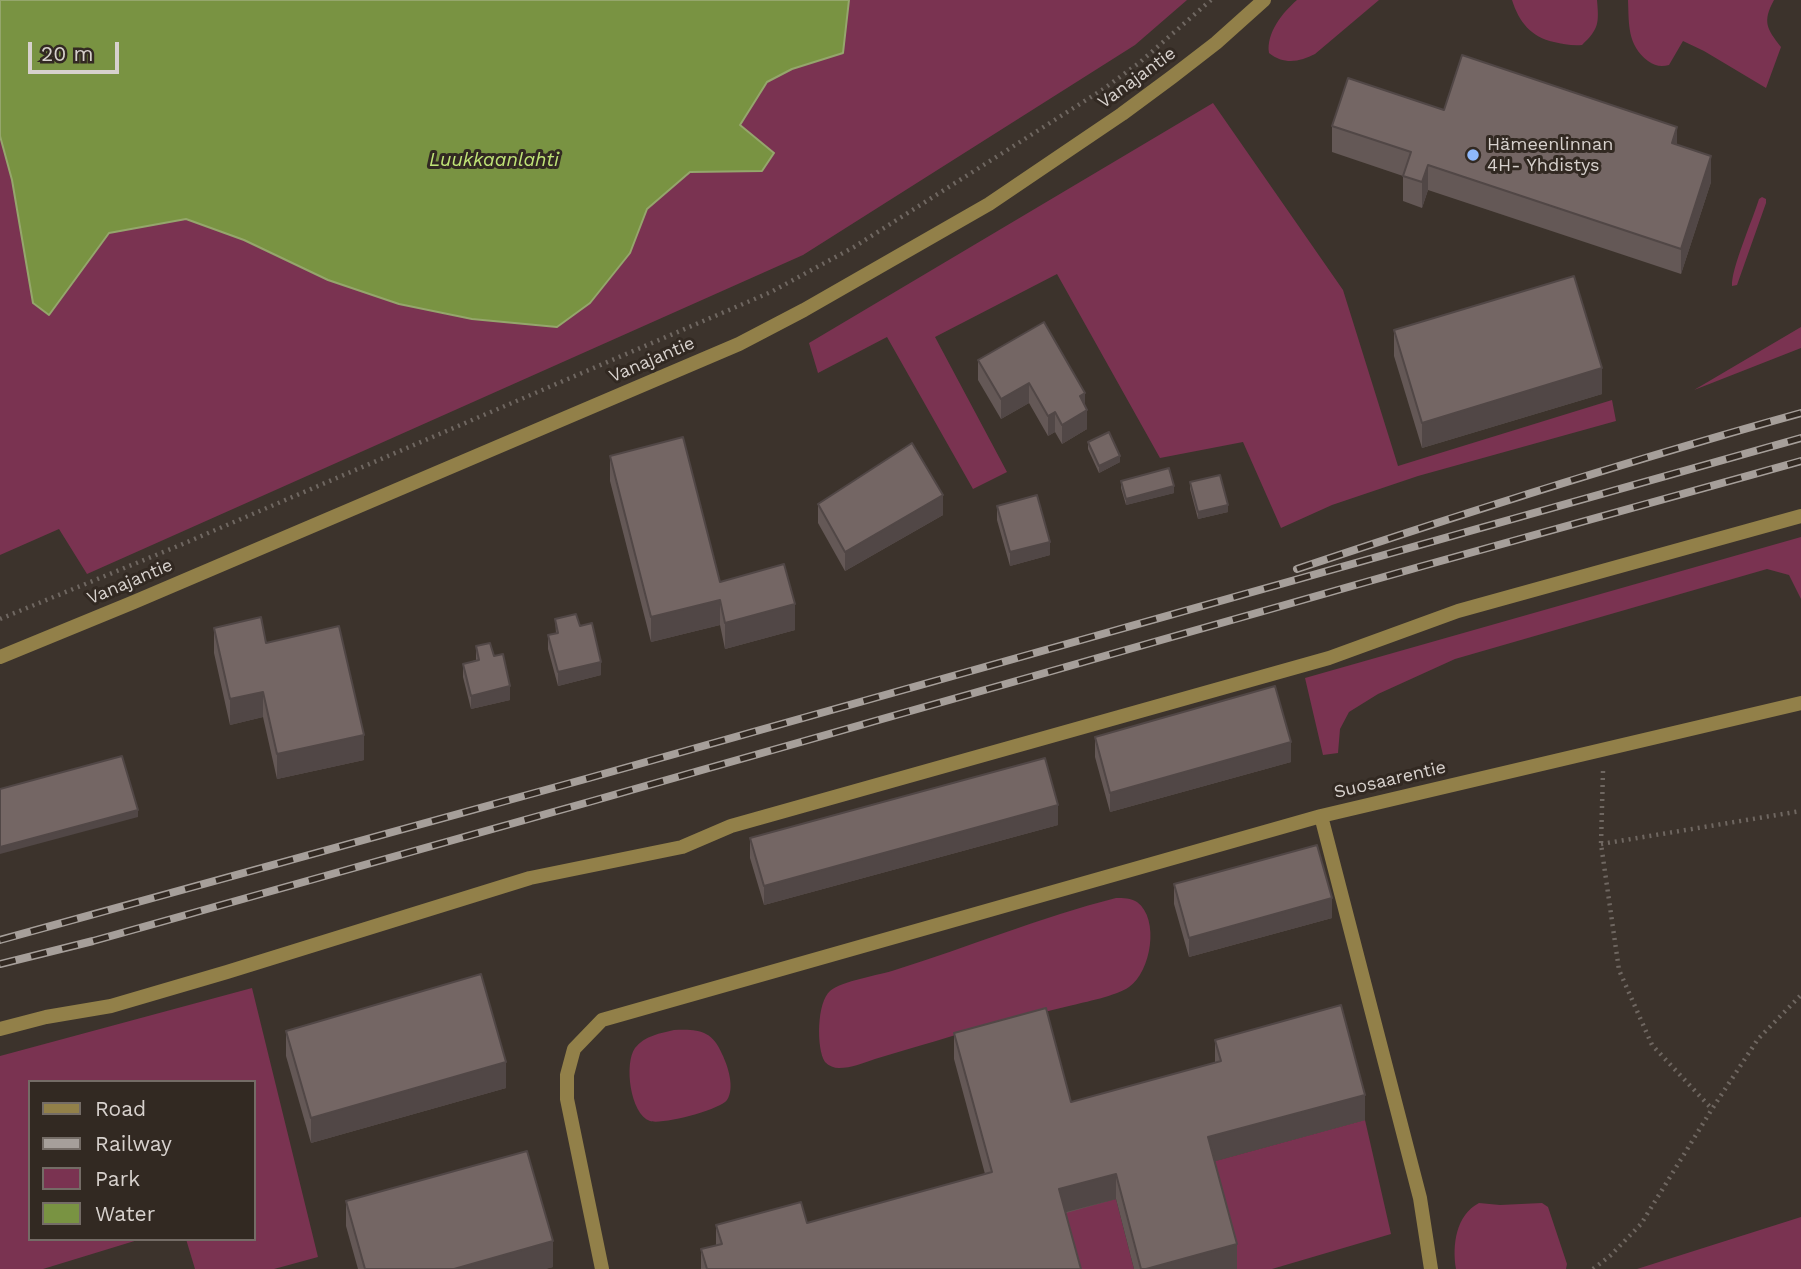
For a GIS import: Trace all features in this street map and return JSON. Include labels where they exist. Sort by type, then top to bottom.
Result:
[{"type":"street","name":"Vanajantie","points":[[0,657],[739,344],[804,310],[1000,197],[1172,77],[1216,43],[1264,0]]},
{"type":"street","points":[[0,1029],[46,1017],[111,1006],[530,878],[682,847],[743,822],[1329,658],[1458,611],[1801,516]]},
{"type":"street","name":"Suosaarentie","points":[[1431,1269],[1420,1198],[1321,816],[1801,703]]},
{"type":"street","points":[[602,1269],[567,1099],[567,1075],[573,1049],[602,1020],[1321,816]]},
{"type":"path","points":[[0,619],[771,292],[854,247],[1102,90],[1139,63],[1211,0]]},
{"type":"path","points":[[1604,750],[1601,844],[1619,970],[1652,1045],[1712,1109]]},
{"type":"path","points":[[1601,844],[1801,811]]},
{"type":"path","points":[[1593,1269],[1641,1224],[1758,1039],[1801,995]]},
{"type":"green space","points":[[849,0],[1187,0],[1135,45],[803,255],[87,574],[59,529],[0,555],[0,136],[49,315],[109,232],[186,219],[244,240],[328,280],[399,304],[472,319],[557,327],[590,303],[630,253],[647,209],[690,172],[762,171],[773,153],[740,125],[767,82],[792,69],[843,53]]},
{"type":"green space","points":[[1297,0],[1379,0],[1315,54],[1304,59],[1286,61],[1269,53],[1270,38],[1286,11]]},
{"type":"green space","points":[[1512,0],[1597,0],[1597,25],[1582,45],[1546,40],[1527,27]]},
{"type":"green space","points":[[1628,0],[1774,0],[1767,20],[1772,35],[1781,47],[1766,88],[1683,41],[1669,65],[1658,66],[1651,63],[1641,55],[1633,41],[1629,26]]},
{"type":"green space","points":[[1213,103],[1343,290],[1398,466],[1612,400],[1616,421],[1418,476],[1332,505],[1281,528],[1243,442],[1160,458],[1057,274],[935,337],[1007,472],[973,489],[887,337],[818,373],[809,343]]},
{"type":"green space","points":[[1762,197],[1766,199],[1766,203],[1737,285],[1732,286],[1739,256]]},
{"type":"green space","points":[[1801,327],[1801,348],[1694,390]]},
{"type":"green space","points":[[1801,537],[1801,599],[1789,575],[1767,569],[1455,659],[1378,694],[1349,712],[1340,729],[1338,753],[1323,755],[1305,678]]},
{"type":"green space","points":[[1116,898],[1137,902],[1149,920],[1150,945],[1147,958],[1137,980],[1129,987],[1100,998],[969,1031],[853,1066],[835,1068],[825,1062],[820,1047],[820,1015],[826,997],[835,987]]},
{"type":"green space","points":[[252,988],[318,1257],[274,1269],[195,1269],[187,1241],[256,1241],[256,1080],[28,1080],[28,1241],[134,1241],[43,1269],[0,1269],[0,1056]]},
{"type":"green space","points":[[674,1030],[697,1031],[714,1040],[728,1071],[731,1083],[729,1095],[722,1104],[702,1112],[666,1121],[650,1121],[638,1109],[631,1088],[632,1055],[643,1041]]},
{"type":"green space","points":[[1365,1120],[1391,1234],[1272,1269],[1237,1269],[1208,1163]]},
{"type":"green space","points":[[1116,1199],[1134,1269],[1074,1269],[1059,1214]]},
{"type":"green space","points":[[1479,1203],[1542,1203],[1548,1207],[1567,1264],[1566,1269],[1456,1269],[1457,1232],[1465,1215]]},
{"type":"green space","points":[[1801,1217],[1801,1269],[1637,1269]]},
{"type":"water","name":"Luukkaanlahti","points":[[0,0],[849,0],[843,53],[792,69],[767,82],[740,125],[774,153],[762,171],[690,172],[647,209],[630,253],[590,303],[557,327],[472,319],[399,304],[328,280],[244,240],[186,219],[109,233],[49,315],[33,303],[12,180],[0,136]]},
{"type":"building","points":[[1462,55],[1677,127],[1672,143],[1711,156],[1681,249],[1428,165],[1422,182],[1403,176],[1411,152],[1332,126],[1348,78],[1444,110]]},
{"type":"building","points":[[1574,276],[1602,368],[1422,423],[1394,330]]},
{"type":"building","points":[[1044,322],[1085,393],[1080,396],[1087,410],[1062,425],[1055,412],[1048,416],[1029,383],[1001,399],[978,360]]},
{"type":"building","points":[[1109,432],[1120,456],[1099,466],[1088,442]]},
{"type":"building","points":[[683,437],[720,582],[784,564],[795,604],[725,623],[720,600],[651,617],[610,456]]},
{"type":"building","points":[[912,443],[943,495],[845,552],[818,504]]},
{"type":"building","points":[[1169,468],[1174,486],[1126,499],[1121,481]]},
{"type":"building","points":[[1220,475],[1228,505],[1198,512],[1190,482]]},
{"type":"building","points":[[1037,495],[1050,542],[1010,552],[997,506]]},
{"type":"building","points":[[576,614],[580,626],[592,623],[601,662],[558,672],[548,635],[558,633],[555,619]]},
{"type":"building","points":[[261,617],[266,643],[339,626],[364,735],[277,754],[263,692],[230,699],[214,628]]},
{"type":"building","points":[[490,643],[494,656],[503,654],[510,686],[471,696],[463,664],[479,660],[476,646]]},
{"type":"building","points":[[1275,686],[1291,742],[1110,793],[1095,737]]},
{"type":"building","points":[[122,756],[138,810],[0,847],[0,789]]},
{"type":"building","points":[[1045,758],[1058,805],[764,886],[750,838]]},
{"type":"building","points":[[1317,845],[1332,898],[1189,938],[1174,884]]},
{"type":"building","points":[[481,974],[506,1062],[311,1118],[286,1031]]},
{"type":"building","points":[[1341,1005],[1365,1095],[1208,1137],[1237,1244],[1141,1269],[1116,1174],[1059,1189],[1081,1269],[707,1269],[701,1249],[722,1244],[716,1225],[801,1202],[807,1223],[992,1172],[954,1033],[1046,1008],[1071,1102],[1221,1061],[1215,1040]]},
{"type":"building","points":[[527,1151],[553,1241],[454,1269],[365,1269],[346,1201]]},
{"type":"railway","points":[[1297,569],[1548,488],[1801,413]]},
{"type":"railway","points":[[0,940],[1801,438]]},
{"type":"railway","points":[[0,964],[93,941],[1801,461]]},
{"type":"place","name":"Hämeenlinnan 4H- Yhdistys","points":[[1473,155]]}]
